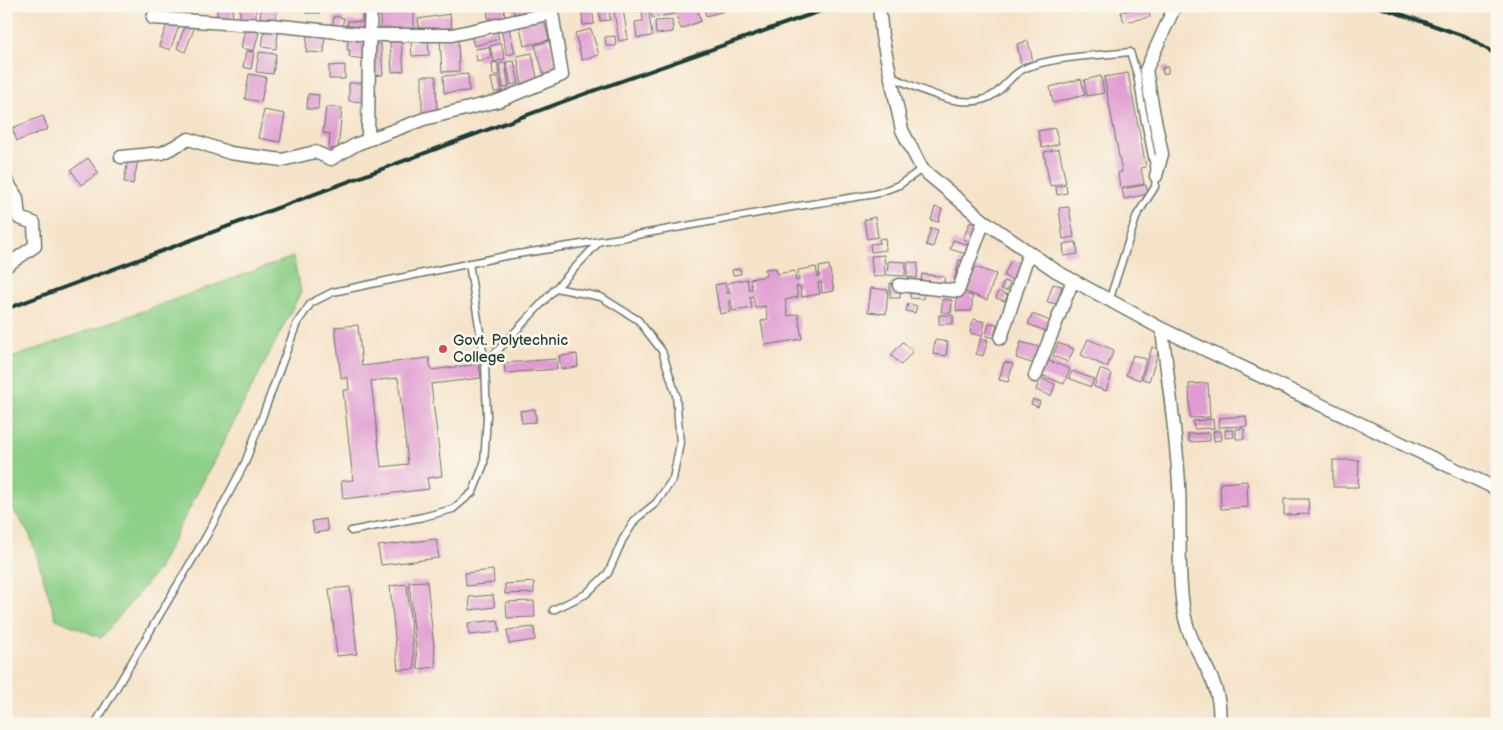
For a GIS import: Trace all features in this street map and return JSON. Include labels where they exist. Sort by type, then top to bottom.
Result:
[{"type":"street","points":[[121,157],[162,153],[189,139],[230,153],[282,160],[315,152],[330,159],[368,140],[424,120],[498,101],[562,76],[552,9],[452,36],[369,35],[279,25],[154,18],[158,6]]},
{"type":"street","points":[[368,140],[371,6]]},
{"type":"street","points":[[879,6],[882,36],[902,130],[922,170],[984,221],[1056,271],[1162,329],[1497,488]]},
{"type":"street","points":[[1156,176],[1162,154],[1152,110],[1146,70],[1175,6]]},
{"type":"street","points":[[6,180],[17,198],[19,218],[34,223],[35,246],[6,266]]},
{"type":"street","points":[[898,285],[958,290],[984,221]]},
{"type":"street","points":[[1001,338],[1029,252]]},
{"type":"street","points":[[1035,376],[1072,280]]},
{"type":"street","points":[[1162,329],[1178,459],[1181,586],[1184,615],[1194,644],[1217,688],[1220,714],[1219,724]]},
{"type":"lane","points":[[890,76],[938,97],[960,101],[978,101],[995,94],[1013,76],[1028,67],[1052,60],[1130,52],[1137,74],[1156,176],[1155,187],[1137,214],[1109,301]]},
{"type":"lane","points":[[95,724],[207,535],[245,463],[297,323],[311,303],[333,292],[505,256],[875,194],[900,185],[922,170]]},
{"type":"lane","points":[[485,364],[600,241]]},
{"type":"lane","points":[[351,531],[454,509],[473,492],[484,464],[487,416],[485,364],[469,263]]},
{"type":"lane","points":[[553,610],[586,594],[608,573],[623,539],[636,518],[656,503],[673,479],[680,443],[676,395],[662,351],[638,320],[601,297],[556,288]]},
{"type":"green space","points":[[293,257],[301,292],[157,571],[101,638],[56,619],[30,535],[6,499],[6,360]]},
{"type":"building","points":[[168,6],[185,6],[184,17],[167,15]]},
{"type":"building","points":[[217,6],[233,6],[232,22],[217,21]]},
{"type":"building","points":[[240,6],[256,6],[256,21],[240,21]]},
{"type":"building","points":[[306,6],[320,6],[320,13],[306,13]]},
{"type":"building","points":[[344,6],[368,6],[368,10],[344,8]]},
{"type":"building","points":[[380,6],[414,6],[414,33],[380,33]]},
{"type":"building","points":[[504,6],[505,22],[493,23],[492,18],[488,18],[487,7]]},
{"type":"building","points":[[512,6],[528,6],[529,10],[514,14]]},
{"type":"building","points":[[581,6],[592,6],[594,24],[583,25]]},
{"type":"building","points":[[599,6],[609,6],[610,20],[600,21]]},
{"type":"building","points":[[632,6],[648,6],[652,36],[637,38],[635,22],[643,21],[642,11],[633,12]]},
{"type":"building","points":[[650,6],[673,6],[674,14],[652,18]]},
{"type":"building","points":[[696,6],[701,21],[681,29],[675,12]]},
{"type":"building","points":[[703,6],[723,6],[724,11],[706,16]]},
{"type":"building","points":[[1148,6],[1150,17],[1124,22],[1121,12]]},
{"type":"building","points":[[261,7],[277,8],[276,22],[260,21]]},
{"type":"building","points":[[623,9],[628,39],[619,41],[614,11]]},
{"type":"building","points":[[450,14],[452,30],[420,34],[418,19]]},
{"type":"building","points":[[334,16],[344,18],[341,30],[332,29]]},
{"type":"building","points":[[362,16],[369,16],[368,33],[347,31],[348,21],[362,22]]},
{"type":"building","points":[[543,16],[549,40],[524,46],[519,22]]},
{"type":"building","points":[[672,20],[673,32],[656,34],[655,21]]},
{"type":"building","points":[[187,21],[196,24],[185,52],[177,48]]},
{"type":"building","points":[[168,22],[179,26],[170,50],[159,46]]},
{"type":"building","points":[[508,24],[515,53],[507,55],[500,26]]},
{"type":"building","points":[[265,26],[279,28],[276,49],[262,47]]},
{"type":"building","points":[[496,28],[499,39],[474,46],[471,34]]},
{"type":"building","points":[[245,29],[259,32],[254,51],[241,48]]},
{"type":"building","points":[[591,29],[599,55],[582,60],[575,33]]},
{"type":"building","points":[[307,30],[325,31],[324,53],[306,52]]},
{"type":"building","points":[[349,33],[369,37],[365,59],[349,57],[350,50],[347,50]]},
{"type":"building","points":[[615,36],[616,46],[606,46],[605,37]]},
{"type":"building","points":[[458,38],[459,71],[442,72],[440,39]]},
{"type":"building","points":[[401,40],[404,71],[392,72],[390,41]]},
{"type":"building","points":[[428,41],[429,55],[412,56],[411,42]]},
{"type":"building","points":[[549,41],[559,75],[545,79],[535,45]]},
{"type":"building","points":[[1028,41],[1033,61],[1021,64],[1017,44]]},
{"type":"building","points":[[501,43],[505,59],[494,62],[490,46]]},
{"type":"building","points":[[381,44],[383,75],[372,76],[370,45]]},
{"type":"building","points":[[489,47],[491,58],[477,61],[475,49]]},
{"type":"building","points":[[246,51],[254,52],[251,69],[243,67]]},
{"type":"building","points":[[259,52],[276,54],[273,74],[256,72]]},
{"type":"building","points":[[532,53],[538,82],[522,85],[517,56]]},
{"type":"building","points":[[514,61],[519,83],[511,85],[506,62]]},
{"type":"building","points":[[497,62],[499,75],[493,75],[492,63]]},
{"type":"building","points":[[505,62],[509,87],[503,88],[499,64]]},
{"type":"building","points":[[345,65],[345,79],[329,79],[329,66]]},
{"type":"building","points":[[1168,67],[1168,73],[1163,74],[1162,68]]},
{"type":"building","points":[[1128,73],[1146,167],[1141,168],[1144,184],[1120,188],[1118,173],[1122,172],[1104,77]]},
{"type":"building","points":[[249,74],[266,77],[261,102],[245,99]]},
{"type":"building","points":[[468,74],[469,91],[444,93],[443,76]]},
{"type":"building","points":[[422,76],[436,76],[437,114],[422,114]]},
{"type":"building","points":[[1101,76],[1104,93],[1087,96],[1084,80]]},
{"type":"building","points":[[499,77],[502,91],[494,92],[491,78]]},
{"type":"building","points":[[1081,79],[1085,95],[1053,103],[1050,87]]},
{"type":"building","points":[[349,83],[366,83],[366,102],[349,101]]},
{"type":"building","points":[[308,94],[319,95],[318,109],[307,109]]},
{"type":"building","points":[[326,107],[342,108],[338,149],[329,149],[330,134],[323,133]]},
{"type":"building","points":[[264,110],[285,114],[280,142],[258,138]]},
{"type":"building","points":[[43,116],[48,129],[17,141],[12,128]]},
{"type":"building","points":[[1055,128],[1059,144],[1042,148],[1038,131]]},
{"type":"building","points":[[1059,149],[1066,183],[1050,186],[1044,152]]},
{"type":"building","points":[[88,158],[99,173],[81,185],[71,170]]},
{"type":"building","points":[[128,159],[138,161],[133,184],[124,182]]},
{"type":"building","points":[[1066,185],[1067,193],[1057,195],[1056,187]]},
{"type":"building","points":[[1146,185],[1148,194],[1124,199],[1122,189]]},
{"type":"building","points":[[935,207],[942,209],[938,222],[931,220]]},
{"type":"building","points":[[1069,207],[1074,237],[1063,239],[1059,208]]},
{"type":"building","points":[[875,217],[878,237],[867,239],[864,220]]},
{"type":"building","points":[[970,222],[980,226],[974,243],[963,239]]},
{"type":"building","points":[[931,228],[938,230],[933,247],[926,245]]},
{"type":"building","points":[[885,238],[886,250],[871,252],[870,244],[880,243],[879,239]]},
{"type":"building","points":[[953,240],[968,245],[966,254],[950,249]]},
{"type":"building","points":[[1076,242],[1078,254],[1064,256],[1063,244]]},
{"type":"building","points":[[884,255],[885,276],[873,277],[871,256]]},
{"type":"building","points":[[959,260],[970,262],[963,283],[954,283]]},
{"type":"building","points":[[1011,260],[1024,265],[1017,282],[1004,276]]},
{"type":"building","points":[[888,261],[906,262],[905,276],[887,275]]},
{"type":"building","points":[[908,262],[918,263],[917,278],[907,277]]},
{"type":"building","points":[[829,265],[834,291],[822,293],[821,282],[818,283],[820,294],[802,297],[800,286],[796,287],[798,297],[785,300],[788,316],[798,314],[802,339],[765,345],[761,321],[768,319],[765,306],[755,308],[753,296],[750,297],[752,308],[733,311],[731,300],[729,300],[731,312],[720,314],[715,285],[725,283],[727,293],[730,293],[728,283],[747,279],[749,289],[752,289],[750,279],[766,276],[765,269],[776,268],[777,274],[795,271],[796,281],[799,280],[798,270],[816,267],[818,277],[820,277],[819,267]]},
{"type":"building","points":[[972,266],[996,274],[987,300],[963,291]]},
{"type":"building","points":[[740,269],[741,274],[733,275],[732,270]]},
{"type":"building","points":[[922,274],[945,277],[944,283],[921,280]]},
{"type":"building","points":[[1004,281],[1010,283],[1007,291],[1001,289]]},
{"type":"building","points":[[890,283],[900,284],[900,298],[890,298]]},
{"type":"building","points":[[911,283],[924,284],[923,299],[910,298]]},
{"type":"building","points":[[1053,284],[1062,286],[1057,304],[1047,302]]},
{"type":"building","points":[[871,288],[888,290],[886,314],[868,312]]},
{"type":"building","points":[[998,291],[1008,295],[1005,301],[996,298]]},
{"type":"building","points":[[957,295],[972,295],[972,311],[956,311]]},
{"type":"building","points":[[943,299],[952,300],[951,313],[941,312]]},
{"type":"building","points":[[908,303],[917,306],[915,313],[906,311]]},
{"type":"building","points":[[1032,314],[1053,322],[1048,332],[1028,324]]},
{"type":"building","points":[[939,315],[953,315],[953,324],[939,324]]},
{"type":"building","points":[[973,319],[985,322],[982,336],[970,333]]},
{"type":"building","points":[[989,323],[997,324],[994,338],[986,336]]},
{"type":"building","points":[[358,325],[362,366],[429,358],[431,370],[479,364],[481,378],[431,384],[442,476],[427,478],[429,489],[343,499],[341,481],[353,480],[343,390],[349,390],[348,378],[341,378],[335,327]],"holes":[[[398,378],[408,464],[381,467],[371,381]]]},
{"type":"building","points":[[981,338],[988,340],[983,356],[976,354]]},
{"type":"building","points":[[1088,339],[1114,350],[1107,367],[1081,355]]},
{"type":"building","points":[[935,340],[948,342],[946,356],[933,354]]},
{"type":"building","points":[[903,342],[913,351],[901,365],[891,355]]},
{"type":"building","points":[[1021,342],[1043,348],[1038,365],[1016,358]]},
{"type":"building","points":[[1058,343],[1074,349],[1068,362],[1053,356]]},
{"type":"building","points":[[1152,347],[1159,350],[1149,381],[1142,379]]},
{"type":"building","points":[[577,354],[578,367],[561,369],[559,356]]},
{"type":"building","points":[[1133,355],[1146,359],[1140,380],[1126,375]]},
{"type":"building","points":[[556,359],[557,369],[505,373],[504,363]]},
{"type":"building","points":[[1044,359],[1070,369],[1064,384],[1038,374]]},
{"type":"building","points":[[1004,362],[1013,364],[1008,382],[999,380]]},
{"type":"building","points":[[1100,369],[1112,374],[1106,391],[1094,387]]},
{"type":"building","points":[[1072,371],[1094,379],[1091,387],[1069,378]]},
{"type":"building","points":[[1040,378],[1055,384],[1051,396],[1036,390]]},
{"type":"building","points":[[1208,383],[1210,417],[1190,418],[1189,384]]},
{"type":"building","points":[[1033,399],[1040,402],[1038,407],[1031,404]]},
{"type":"building","points":[[535,409],[536,422],[522,423],[520,411]]},
{"type":"building","points":[[1246,416],[1247,426],[1219,427],[1219,418]]},
{"type":"building","points":[[1213,419],[1214,428],[1194,429],[1193,421]]},
{"type":"building","points":[[1244,428],[1244,439],[1236,439],[1236,429]]},
{"type":"building","points":[[1225,430],[1233,430],[1234,437],[1225,438]]},
{"type":"building","points":[[1213,431],[1221,431],[1222,440],[1214,441]]},
{"type":"building","points":[[1210,433],[1210,441],[1189,442],[1188,434]]},
{"type":"building","points":[[1333,460],[1359,460],[1358,487],[1333,487]]},
{"type":"building","points":[[1247,481],[1248,507],[1221,509],[1220,483]]},
{"type":"building","points":[[1284,499],[1308,499],[1309,514],[1284,515]]},
{"type":"building","points":[[326,519],[328,531],[314,533],[312,521]]},
{"type":"building","points":[[436,539],[439,558],[381,565],[378,546]]},
{"type":"building","points":[[493,570],[494,583],[466,586],[465,573]]},
{"type":"building","points":[[427,581],[436,667],[418,669],[409,582]]},
{"type":"building","points":[[534,582],[534,593],[505,594],[505,584]]},
{"type":"building","points":[[407,584],[415,669],[398,670],[390,586]]},
{"type":"building","points":[[350,587],[357,654],[337,656],[329,589]]},
{"type":"building","points":[[493,595],[495,607],[470,610],[469,597]]},
{"type":"building","points":[[534,601],[535,617],[507,618],[506,602]]},
{"type":"building","points":[[498,620],[500,632],[469,635],[468,623]]},
{"type":"building","points":[[534,627],[535,640],[509,644],[507,630]]},
{"type":"railway","points":[[6,309],[573,98],[835,6]]},
{"type":"railway","points":[[1377,6],[1467,37],[1497,55]]},
{"type":"place","name":"Govt. Polytechnic College","points":[[443,349]]}]
